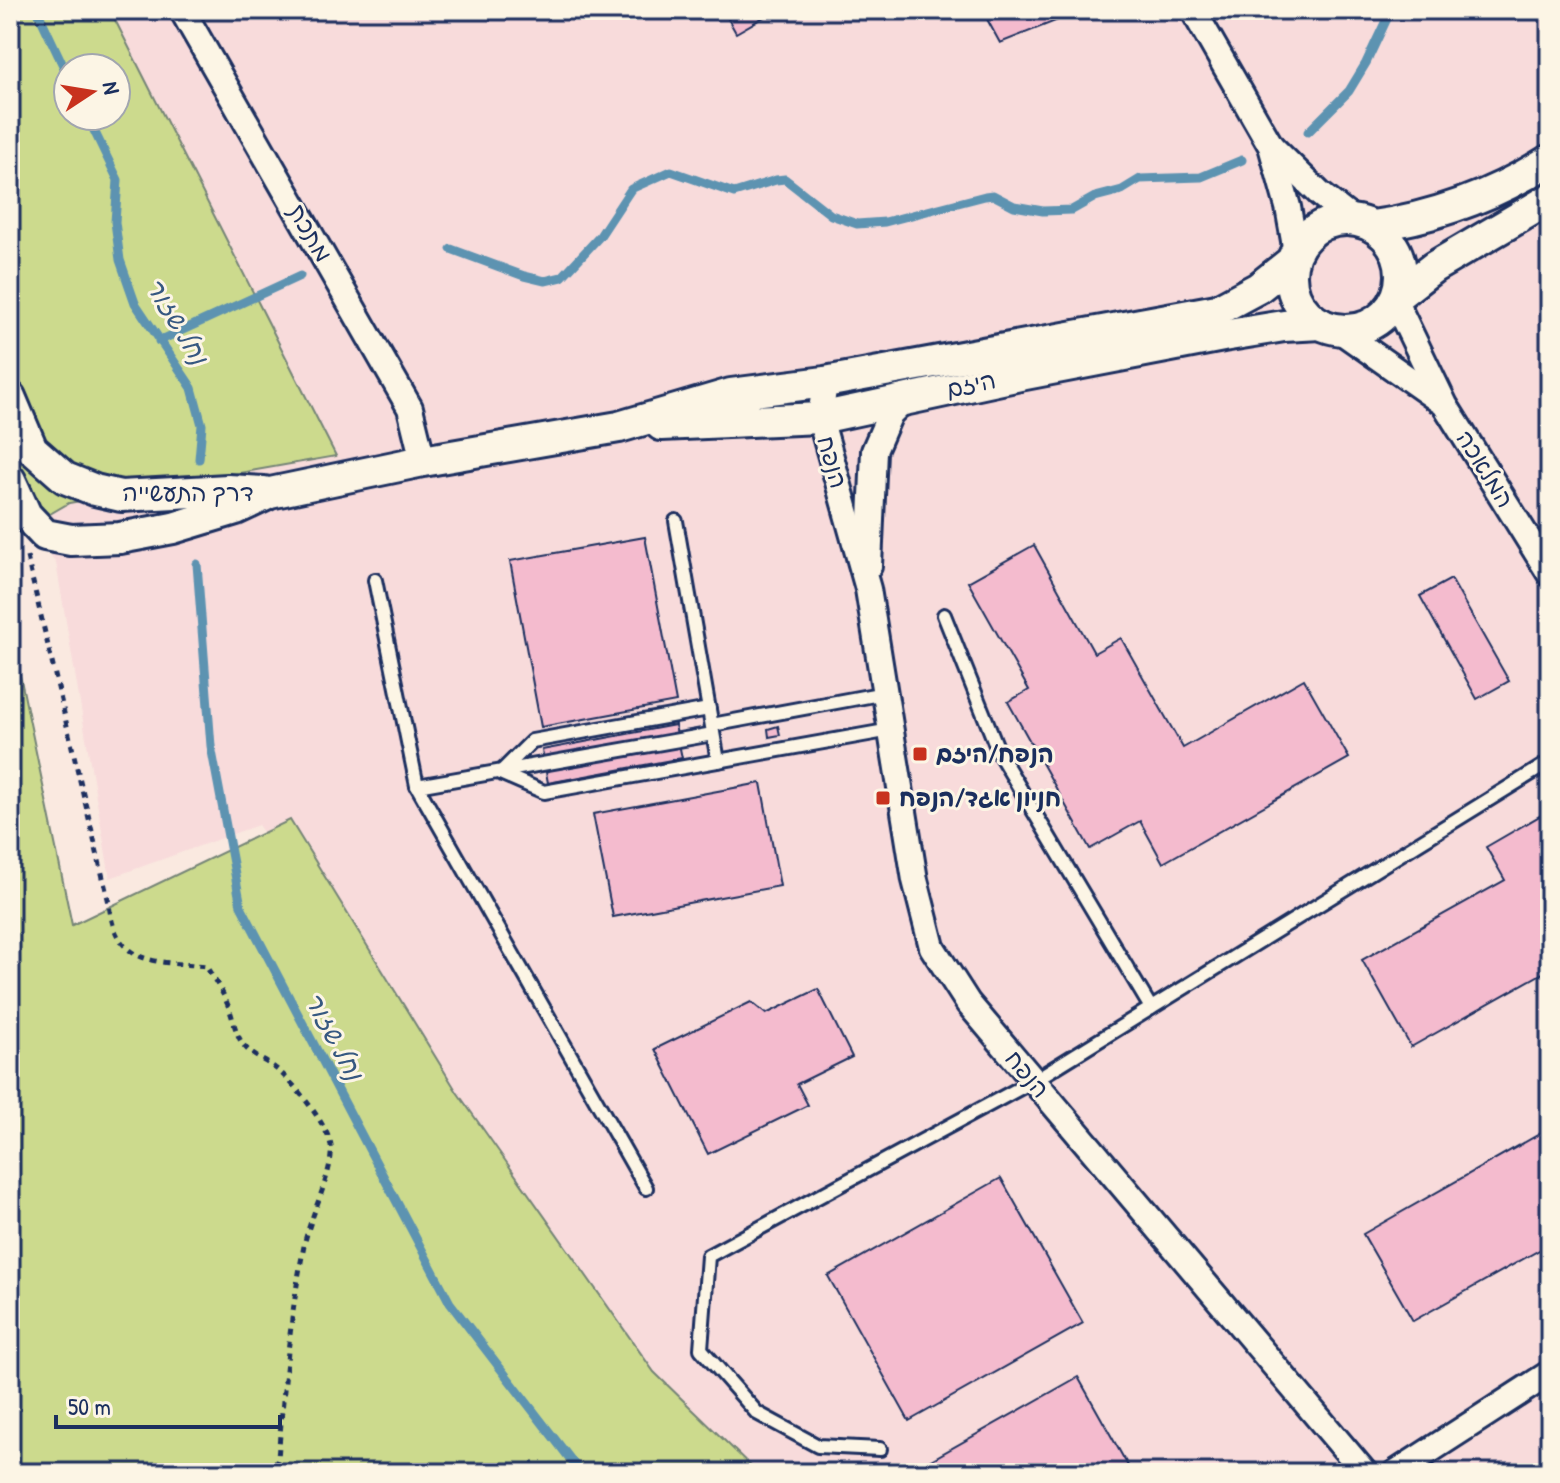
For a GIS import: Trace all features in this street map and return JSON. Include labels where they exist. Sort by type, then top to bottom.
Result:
[{"type":"street","name":"מתכת","points":[[182,10],[410,408],[423,461]]},
{"type":"street","name":"המלאכה","points":[[1198,12],[1271,146],[1294,256],[1291,280],[1296,298],[1306,313],[1445,405]]},
{"type":"street","name":"המלאכה","points":[[1271,146],[1320,194],[1392,242],[1400,259],[1402,277],[1396,298],[1445,405],[1550,574]]},
{"type":"street","points":[[1294,256],[1311,231],[1327,222],[1408,221],[1469,203],[1550,160]]},
{"type":"street","points":[[1330,327],[1357,330],[1375,323],[1389,311],[1396,298],[1434,267],[1550,199]]},
{"type":"street","name":"היזם","points":[[423,461],[619,427],[731,394],[825,382],[1217,310],[1258,288],[1294,256]]},
{"type":"street","name":"היזם","points":[[619,427],[820,418],[1223,336],[1284,326],[1330,327]]},
{"type":"street","name":"הנפח","points":[[825,382],[820,418],[868,589],[915,880],[932,947],[968,1003],[1365,1473]]},
{"type":"street","name":"דרך התעשייה","points":[[10,397],[32,449],[65,478],[95,490],[121,496],[228,490],[270,493]]},
{"type":"street","name":"הנפח","points":[[868,589],[874,451],[890,414],[904,400]]},
{"type":"street","name":"דרך התעשייה","points":[[10,480],[26,515],[45,535],[71,540],[120,538],[173,528],[236,509],[270,493],[423,461]]},
{"type":"street","points":[[1395,1473],[1550,1373]]},
{"type":"lane","points":[[676,521],[718,761]]},
{"type":"lane","points":[[375,580],[417,786],[646,1188]]},
{"type":"lane","points":[[944,615],[1000,755],[1151,1008]]},
{"type":"lane","points":[[417,786],[500,773],[885,693]]},
{"type":"lane","points":[[500,773],[532,741],[709,709]]},
{"type":"lane","points":[[500,773],[544,792],[891,730]]},
{"type":"lane","points":[[880,1449],[818,1446],[757,1413],[701,1349],[708,1256],[1033,1081],[1545,765]]},
{"type":"path","points":[[25,548],[109,903],[111,927],[120,942],[146,961],[206,966],[228,1005],[233,1026],[242,1043],[253,1056],[273,1066],[293,1082],[331,1145],[329,1166],[304,1242],[287,1348],[278,1458],[273,1473]]},
{"type":"shaded area","points":[[10,10],[1550,10],[1550,1473],[647,1473],[303,886],[258,825],[110,878],[56,563],[10,498]]},
{"type":"green space","points":[[10,10],[110,10],[131,52],[52,52],[52,132],[132,132],[132,53],[336,456],[69,503],[10,537]]},
{"type":"green space","points":[[10,627],[72,925],[290,820],[457,1092],[654,1372],[758,1473],[10,1473]]},
{"type":"building","points":[[723,10],[776,10],[736,33]]},
{"type":"building","points":[[982,10],[1083,10],[1000,43]]},
{"type":"building","points":[[645,537],[676,702],[541,727],[510,561]]},
{"type":"building","points":[[1034,545],[1094,653],[1121,638],[1183,748],[1304,679],[1349,758],[1163,863],[1140,821],[1090,849],[1008,702],[1029,690],[968,582]]},
{"type":"building","points":[[1451,579],[1509,681],[1477,699],[1420,596]]},
{"type":"building","points":[[675,725],[682,758],[548,783],[542,750]]},
{"type":"building","points":[[778,726],[780,735],[769,737],[768,729]]},
{"type":"building","points":[[761,783],[780,886],[613,917],[593,814]]},
{"type":"building","points":[[1550,810],[1550,969],[1411,1047],[1362,960],[1505,880],[1486,847]]},
{"type":"building","points":[[818,989],[852,1057],[797,1084],[808,1105],[708,1154],[655,1049],[751,1002],[766,1014]]},
{"type":"building","points":[[1550,1128],[1550,1244],[1413,1321],[1363,1234]]},
{"type":"building","points":[[1001,1178],[1083,1323],[909,1421],[828,1276]]},
{"type":"building","points":[[1078,1377],[1132,1473],[908,1473]]},
{"type":"waterway","name":"נחל שזור","points":[[37,10],[57,52]]},
{"type":"waterway","points":[[1308,132],[1349,91],[1391,10]]},
{"type":"waterway","name":"נחל שזור","points":[[95,132],[118,180],[115,222],[120,260],[135,303],[192,388],[202,425],[199,459]]},
{"type":"waterway","points":[[451,249],[524,276],[545,281],[562,277],[600,236],[631,189],[671,171],[734,193],[785,179],[831,215],[857,224],[885,222],[993,195],[1014,206],[1043,211],[1072,210],[1095,197],[1122,190],[1140,179],[1201,177],[1242,160]]},
{"type":"waterway","points":[[159,341],[300,276]]},
{"type":"waterway","name":"נחל שזור","points":[[197,564],[211,746],[241,906],[450,1303],[581,1473]]},
{"type":"place","name":"הנפח/היזם","points":[[920,754]]},
{"type":"place","name":"חניון אגד/הנפח","points":[[883,798]]}]
